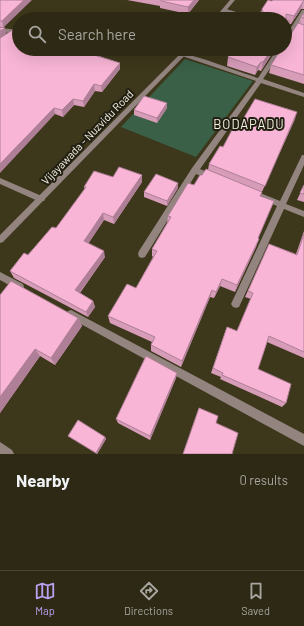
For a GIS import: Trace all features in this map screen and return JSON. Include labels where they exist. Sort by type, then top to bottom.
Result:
[{"type":"street","points":[[232,12],[224,10],[233,0]]},
{"type":"street","points":[[292,33],[296,29],[304,11]]},
{"type":"street","points":[[292,28],[296,29]]},
{"type":"street","points":[[0,30],[12,31]]},
{"type":"street","points":[[5,38],[12,34]]},
{"type":"street","name":"Vijayawada - Nuzvidu Road","points":[[0,240],[182,56]]},
{"type":"street","points":[[186,56],[304,95]]},
{"type":"street","points":[[142,254],[195,170],[275,56]]},
{"type":"street","points":[[236,304],[304,157]]},
{"type":"street","points":[[195,170],[217,179]]},
{"type":"street","points":[[0,181],[41,199]]},
{"type":"street","points":[[239,188],[304,214]]},
{"type":"street","points":[[0,276],[28,291]]},
{"type":"street","points":[[62,310],[304,440]]},
{"type":"street","points":[[0,448],[8,454]]},
{"type":"green space","points":[[185,59],[253,81],[196,157],[121,127]]},
{"type":"building","points":[[0,0],[24,0],[2,21],[0,21]]},
{"type":"building","points":[[161,0],[194,0],[188,7]]},
{"type":"building","points":[[268,0],[304,0],[294,16],[292,16],[292,12],[263,12],[262,9]]},
{"type":"building","points":[[298,23],[304,25],[304,75],[271,65],[277,56],[292,56],[292,32]]},
{"type":"building","points":[[12,30],[12,56],[97,56],[120,63],[101,86],[94,84],[83,101],[73,99],[62,110],[54,108],[0,164],[0,38]]},
{"type":"building","points":[[229,56],[267,56],[257,67],[228,57]]},
{"type":"building","points":[[144,96],[167,103],[157,118],[134,110]]},
{"type":"building","points":[[255,99],[297,112],[265,186],[209,164],[220,146],[223,147],[232,130],[236,131]]},
{"type":"building","points":[[119,167],[142,175],[113,217],[103,213],[84,241],[104,251],[75,290],[93,301],[86,312],[10,271],[24,253],[28,255],[52,227],[56,228],[86,187],[84,187],[94,171],[113,177]]},
{"type":"building","points":[[206,169],[262,192],[260,196],[274,201],[258,238],[259,239],[237,285],[222,279],[216,292],[212,290],[182,361],[151,345],[155,337],[108,316],[127,284],[136,288],[157,251],[152,249],[171,217],[168,216],[188,183],[194,185]]},
{"type":"building","points":[[156,174],[178,183],[167,201],[144,192]]},
{"type":"building","points":[[304,185],[304,194],[300,193]]},
{"type":"building","points":[[304,234],[304,352],[269,336],[258,369],[291,384],[286,403],[222,375],[223,373],[213,368],[227,327],[237,331],[253,293],[248,291],[269,244],[297,255]]},
{"type":"building","points":[[11,281],[78,318],[51,358],[35,349],[0,397],[0,295]]},
{"type":"building","points":[[146,356],[177,373],[150,436],[116,419]]},
{"type":"building","points":[[199,408],[218,416],[216,423],[238,433],[232,454],[183,454]]},
{"type":"building","points":[[78,420],[105,437],[96,453],[68,436]]},
{"type":"district","name":"BODAPADU","points":[[249,124]]}]
